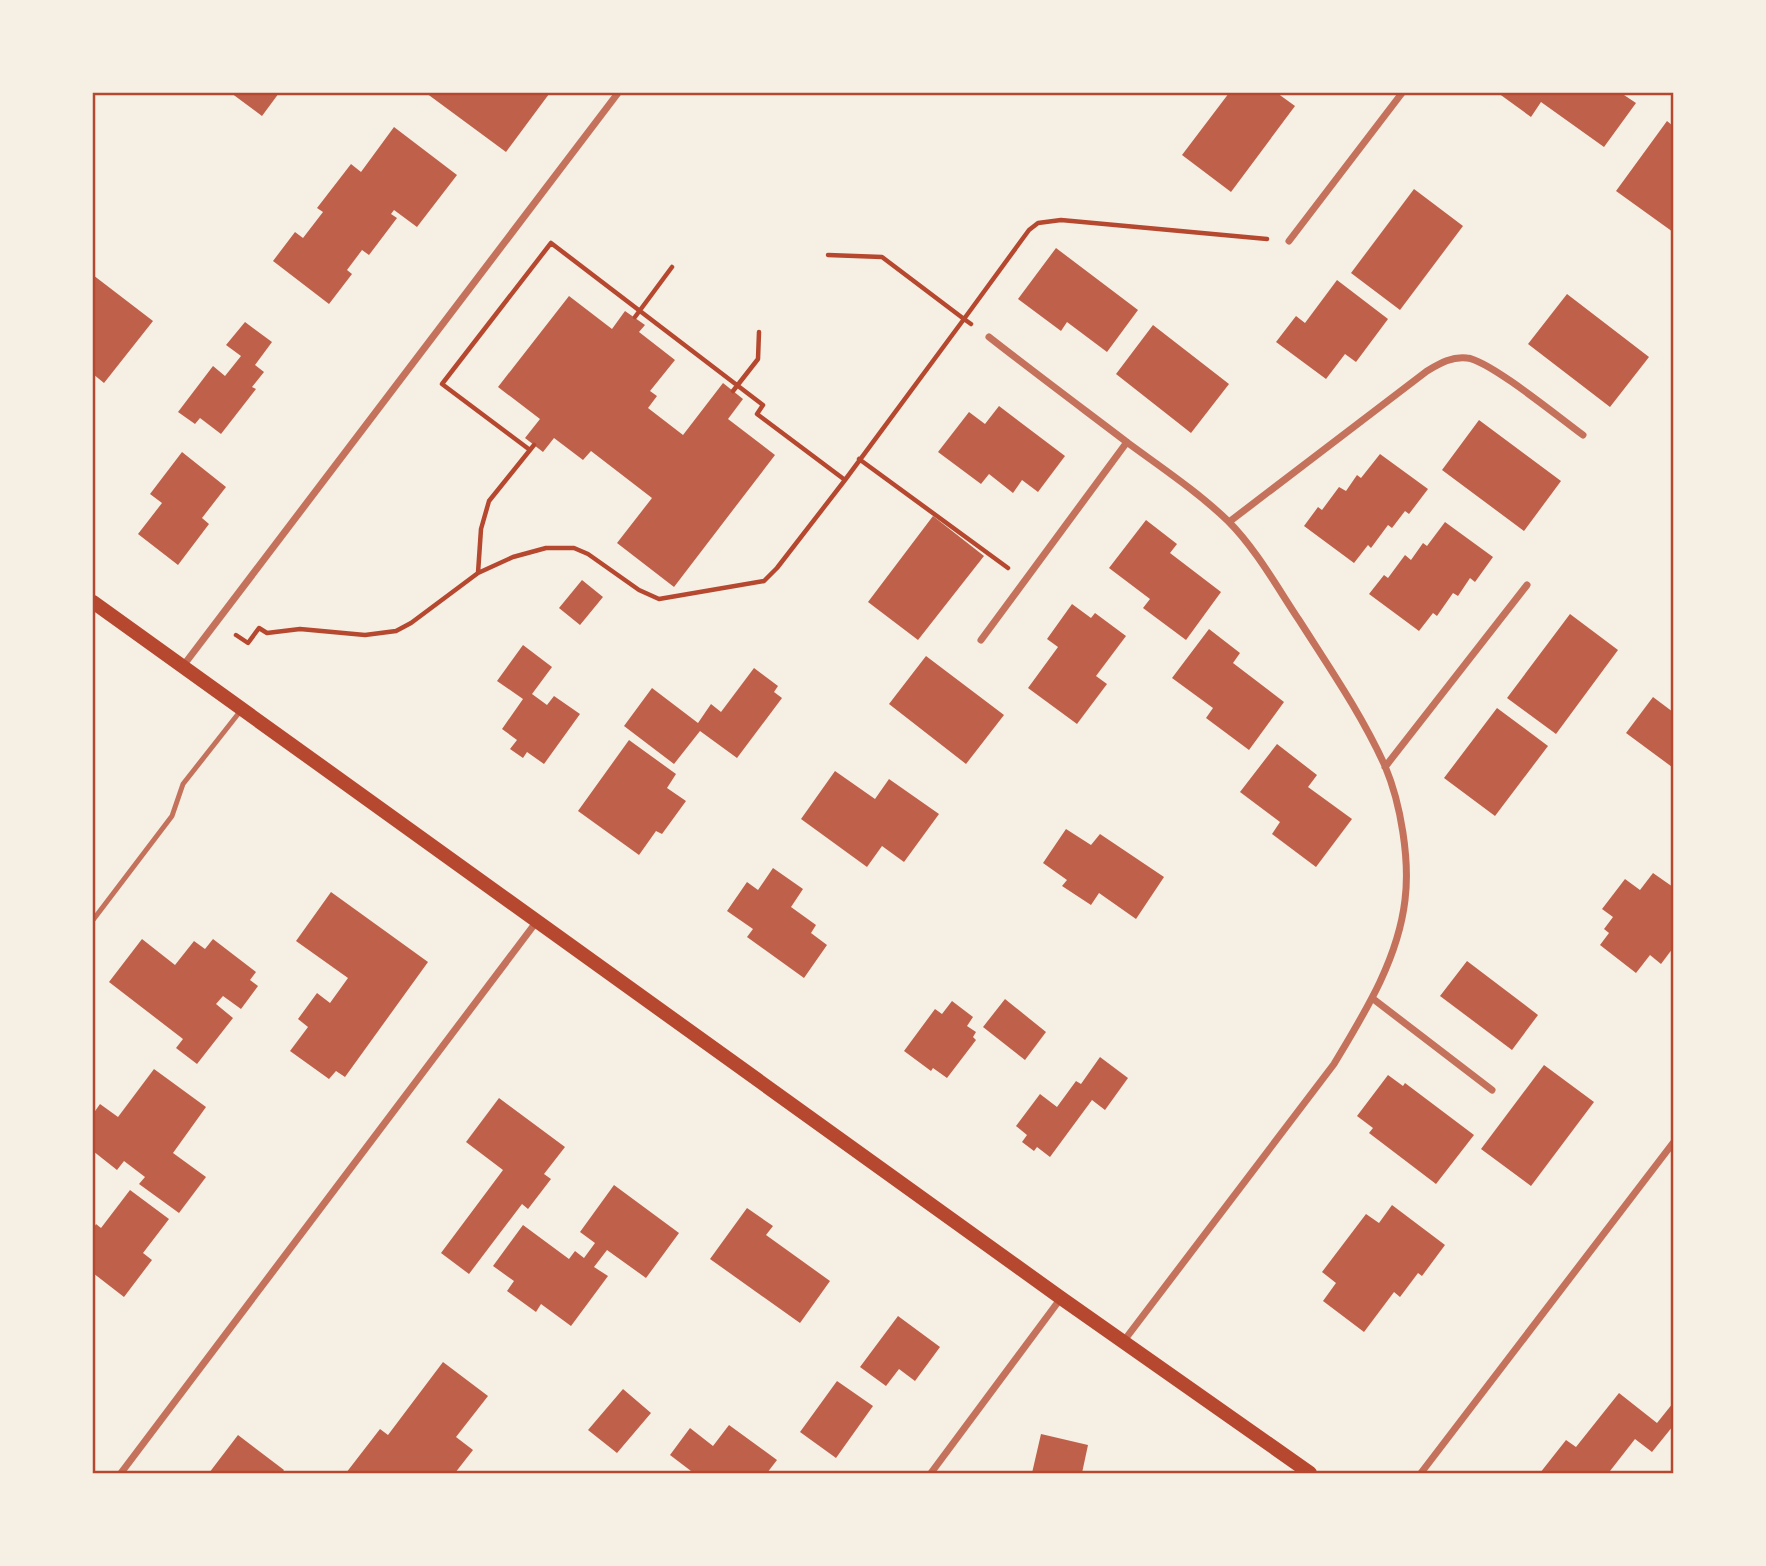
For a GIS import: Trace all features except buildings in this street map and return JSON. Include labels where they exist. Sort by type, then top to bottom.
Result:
[{"type":"main road","points":[[93,602],[1060,1298],[1310,1473]]},
{"type":"street","points":[[183,666],[618,93]]},
{"type":"street","points":[[1289,242],[1402,93]]},
{"type":"street","points":[[989,337],[1229,522],[1266,570],[1321,655],[1385,767],[1403,830],[1407,872],[1405,904],[1396,939],[1372,998],[1334,1064],[1123,1343]]},
{"type":"street","points":[[1229,522],[1427,371],[1454,358],[1467,358],[1488,366],[1583,435]]},
{"type":"street","points":[[981,640],[1127,442]]},
{"type":"street","points":[[1385,767],[1528,585]]},
{"type":"street","points":[[121,1473],[537,921]]},
{"type":"street","points":[[1372,998],[1492,1090]]},
{"type":"street","points":[[1422,1473],[1673,1143]]},
{"type":"street","points":[[930,1473],[1060,1298]]},
{"type":"lane","points":[[93,920],[172,816],[183,784],[243,708]]},
{"type":"path","points":[[236,635],[248,643],[259,628],[267,633],[300,629],[365,635],[387,634],[411,624],[478,573],[528,551],[561,547],[574,548],[588,554],[639,590],[659,599],[764,582],[845,480],[1029,230],[1038,223],[1049,220],[1107,223],[1289,242]]},
{"type":"path","points":[[478,573],[481,529],[489,501],[532,448],[442,384],[551,243],[763,405],[757,414],[845,480]]},
{"type":"path","points":[[828,255],[882,257],[989,337]]},
{"type":"path","points":[[635,317],[672,267]]},
{"type":"path","points":[[733,391],[758,359],[759,332]]},
{"type":"path","points":[[859,459],[1025,581]]}]
